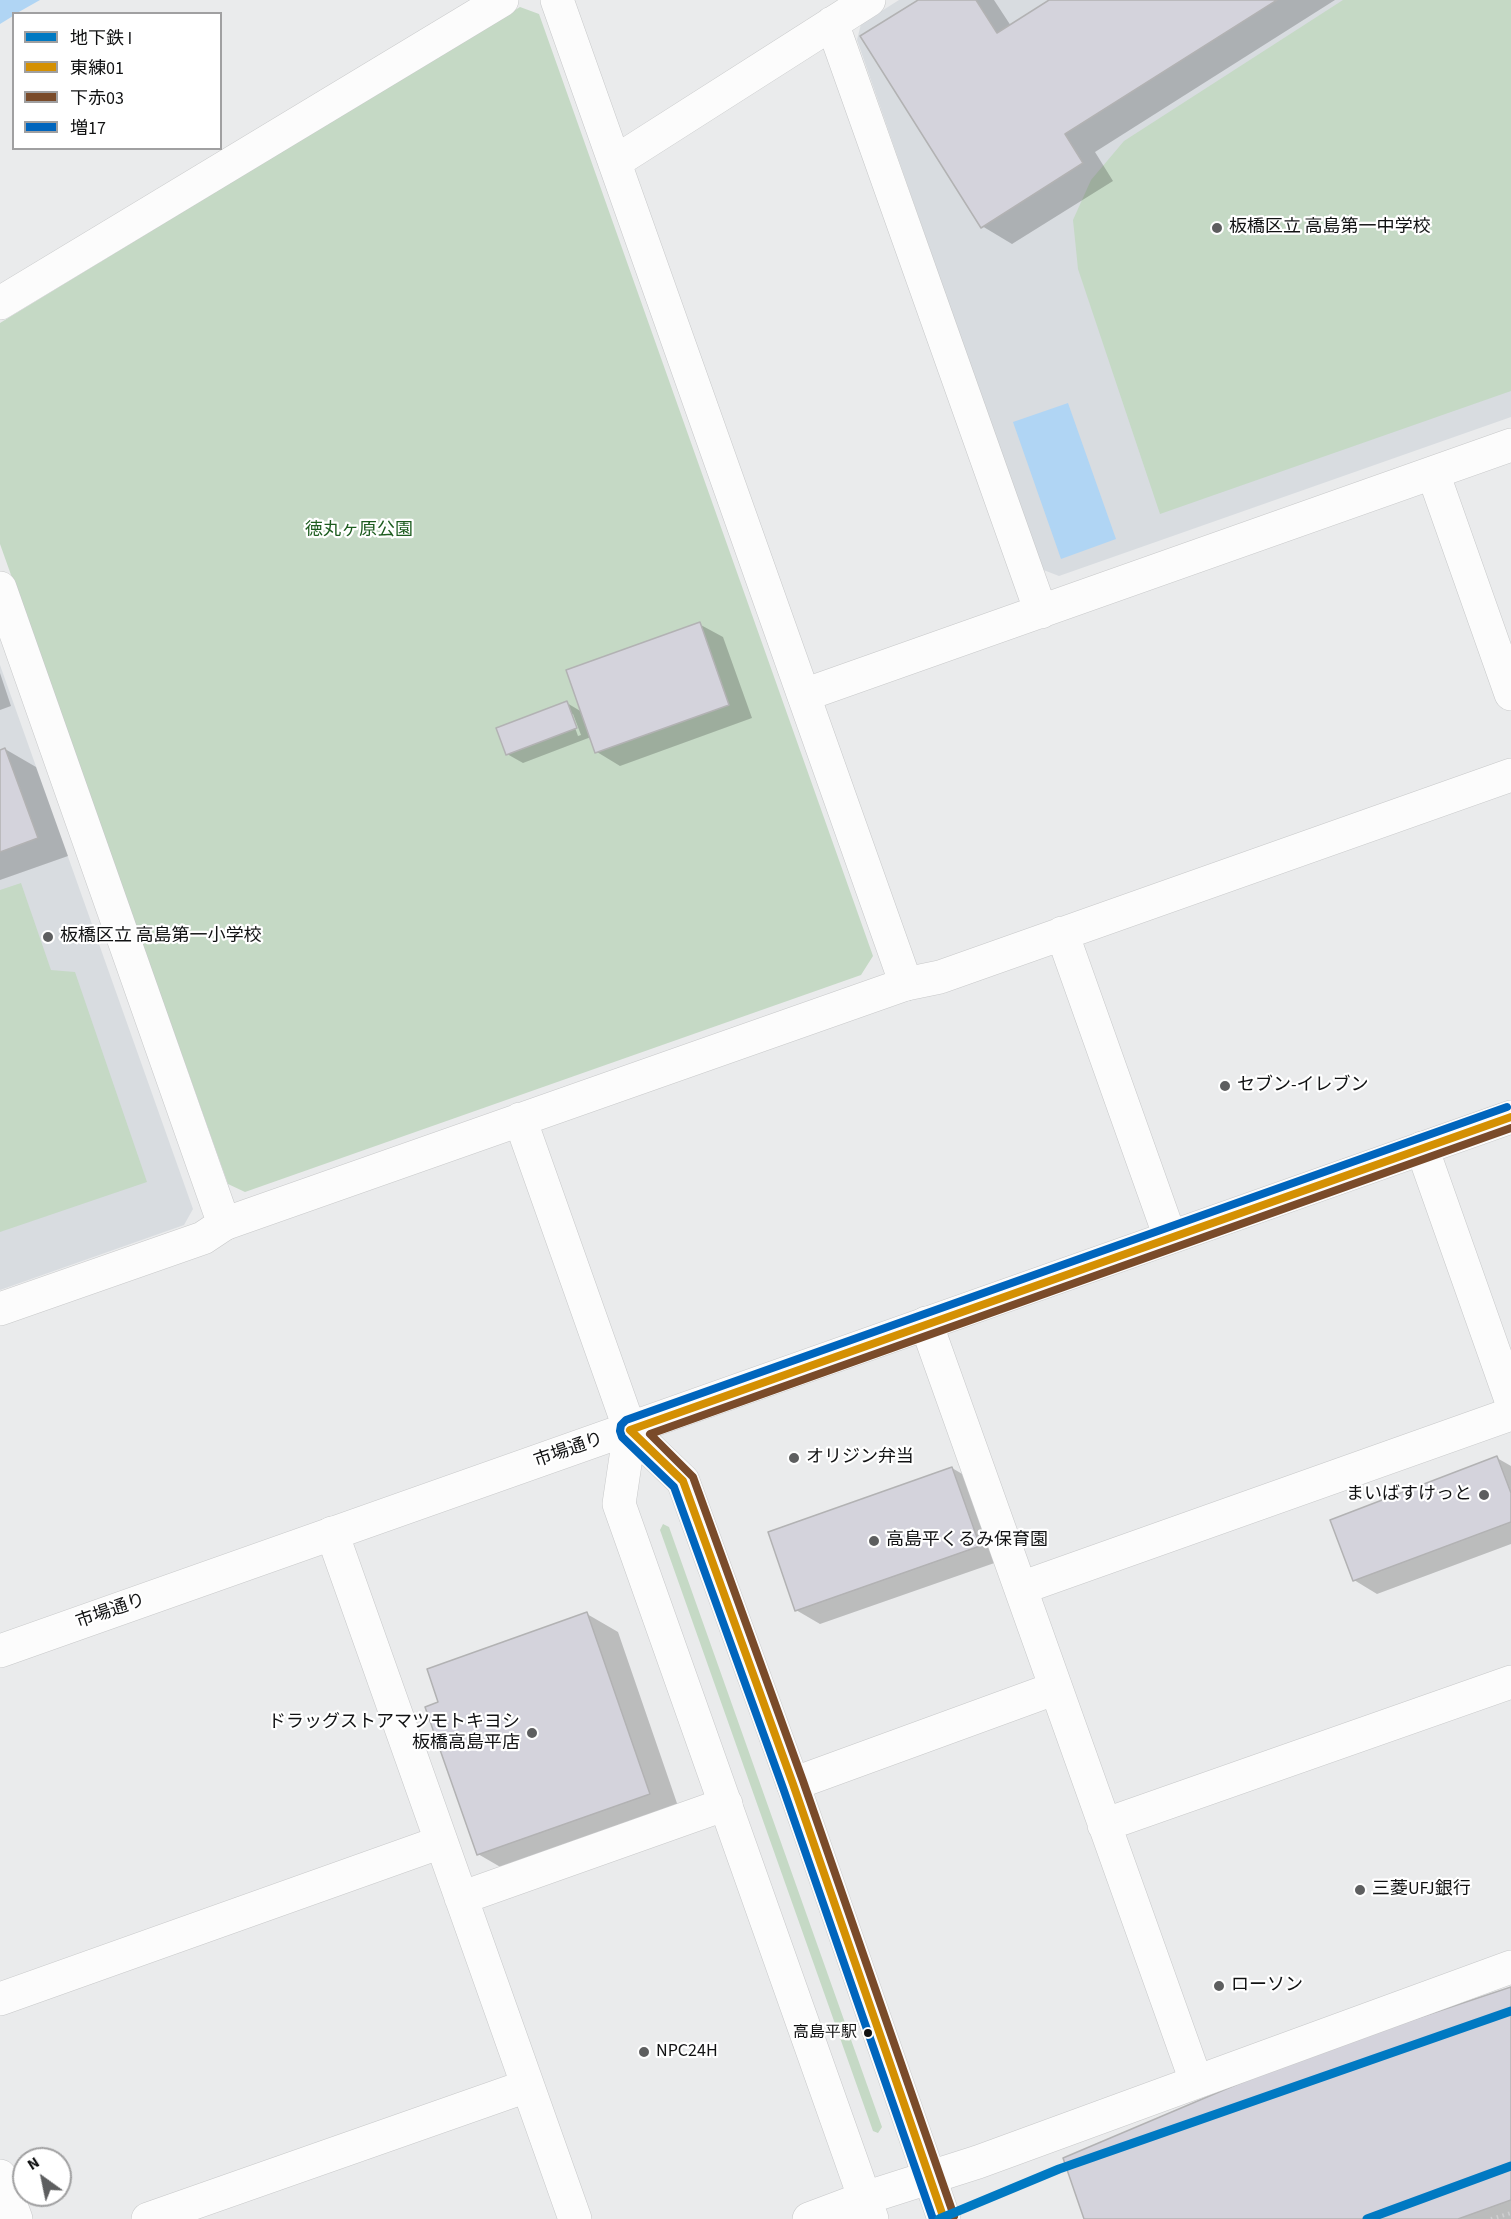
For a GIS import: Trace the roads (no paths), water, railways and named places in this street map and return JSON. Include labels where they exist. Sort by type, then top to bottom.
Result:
[{"type":"street","points":[[0,303],[502,0]]},
{"type":"street","points":[[557,0],[906,984]]},
{"type":"street","points":[[615,162],[868,0]]},
{"type":"street","points":[[832,23],[1041,612]]},
{"type":"street","points":[[804,695],[1511,445]]},
{"type":"street","points":[[1432,473],[1511,694]]},
{"type":"street","points":[[0,588],[224,1224]]},
{"type":"street","points":[[0,1309],[203,1238],[224,1224],[520,1119],[906,984],[940,977],[1511,775]]},
{"type":"street","points":[[1062,933],[1170,1237]]},
{"type":"street","name":"市場通り","points":[[0,1651],[1511,1117]]},
{"type":"street","points":[[520,1119],[630,1430],[683,1480],[944,2219]]},
{"type":"street","points":[[1422,1148],[1511,1400]]},
{"type":"street","points":[[927,1323],[1196,2082]]},
{"type":"street","points":[[1021,1588],[1511,1414]]},
{"type":"street","points":[[630,1430],[619,1504],[869,2209]]},
{"type":"street","points":[[332,1533],[575,2219]]},
{"type":"street","points":[[1104,1825],[1511,1682]]},
{"type":"street","points":[[792,1784],[1056,1688]]},
{"type":"street","points":[[461,1898],[726,1804]]},
{"type":"street","points":[[0,1999],[441,1842]]},
{"type":"street","points":[[809,2219],[869,2209],[931,2177],[978,2162],[1511,1967]]},
{"type":"street","points":[[148,2219],[527,2086]]},
{"type":"street","points":[[0,2175],[16,2219]]},
{"type":"water","points":[[0,0],[40,0],[19,12],[12,12],[12,17],[0,24]]},
{"type":"water","points":[[1068,403],[1116,539],[1061,559],[1013,422]]},
{"type":"metro line","name":"I","points":[[939,2219],[1059,2169],[1511,2011]]},
{"type":"metro line","name":"I","points":[[1367,2219],[1511,2166]]},
{"type":"place","name":"板橋区立 高島第一中学校","points":[[1217,228]]},
{"type":"place","name":"板橋区立 高島第一小学校","points":[[48,937]]},
{"type":"place","name":"セブン-イレブン","points":[[1225,1086]]},
{"type":"place","name":"オリジン弁当","points":[[794,1458]]},
{"type":"place","name":"まいばすけっと","points":[[1484,1495]]},
{"type":"place","name":"高島平くるみ保育園","points":[[874,1541]]},
{"type":"place","name":"ドラッグストアマツモトキヨシ 板橋高島平店","points":[[532,1733]]},
{"type":"place","name":"三菱UFJ銀行","points":[[1360,1890]]},
{"type":"place","name":"ローソン","points":[[1219,1986]]},
{"type":"place","name":"高島平駅","points":[[868,2033]]},
{"type":"place","name":"NPC24H","points":[[644,2052]]},
{"type":"park label","name":"徳丸ヶ原公園","points":[[359,531]]}]
